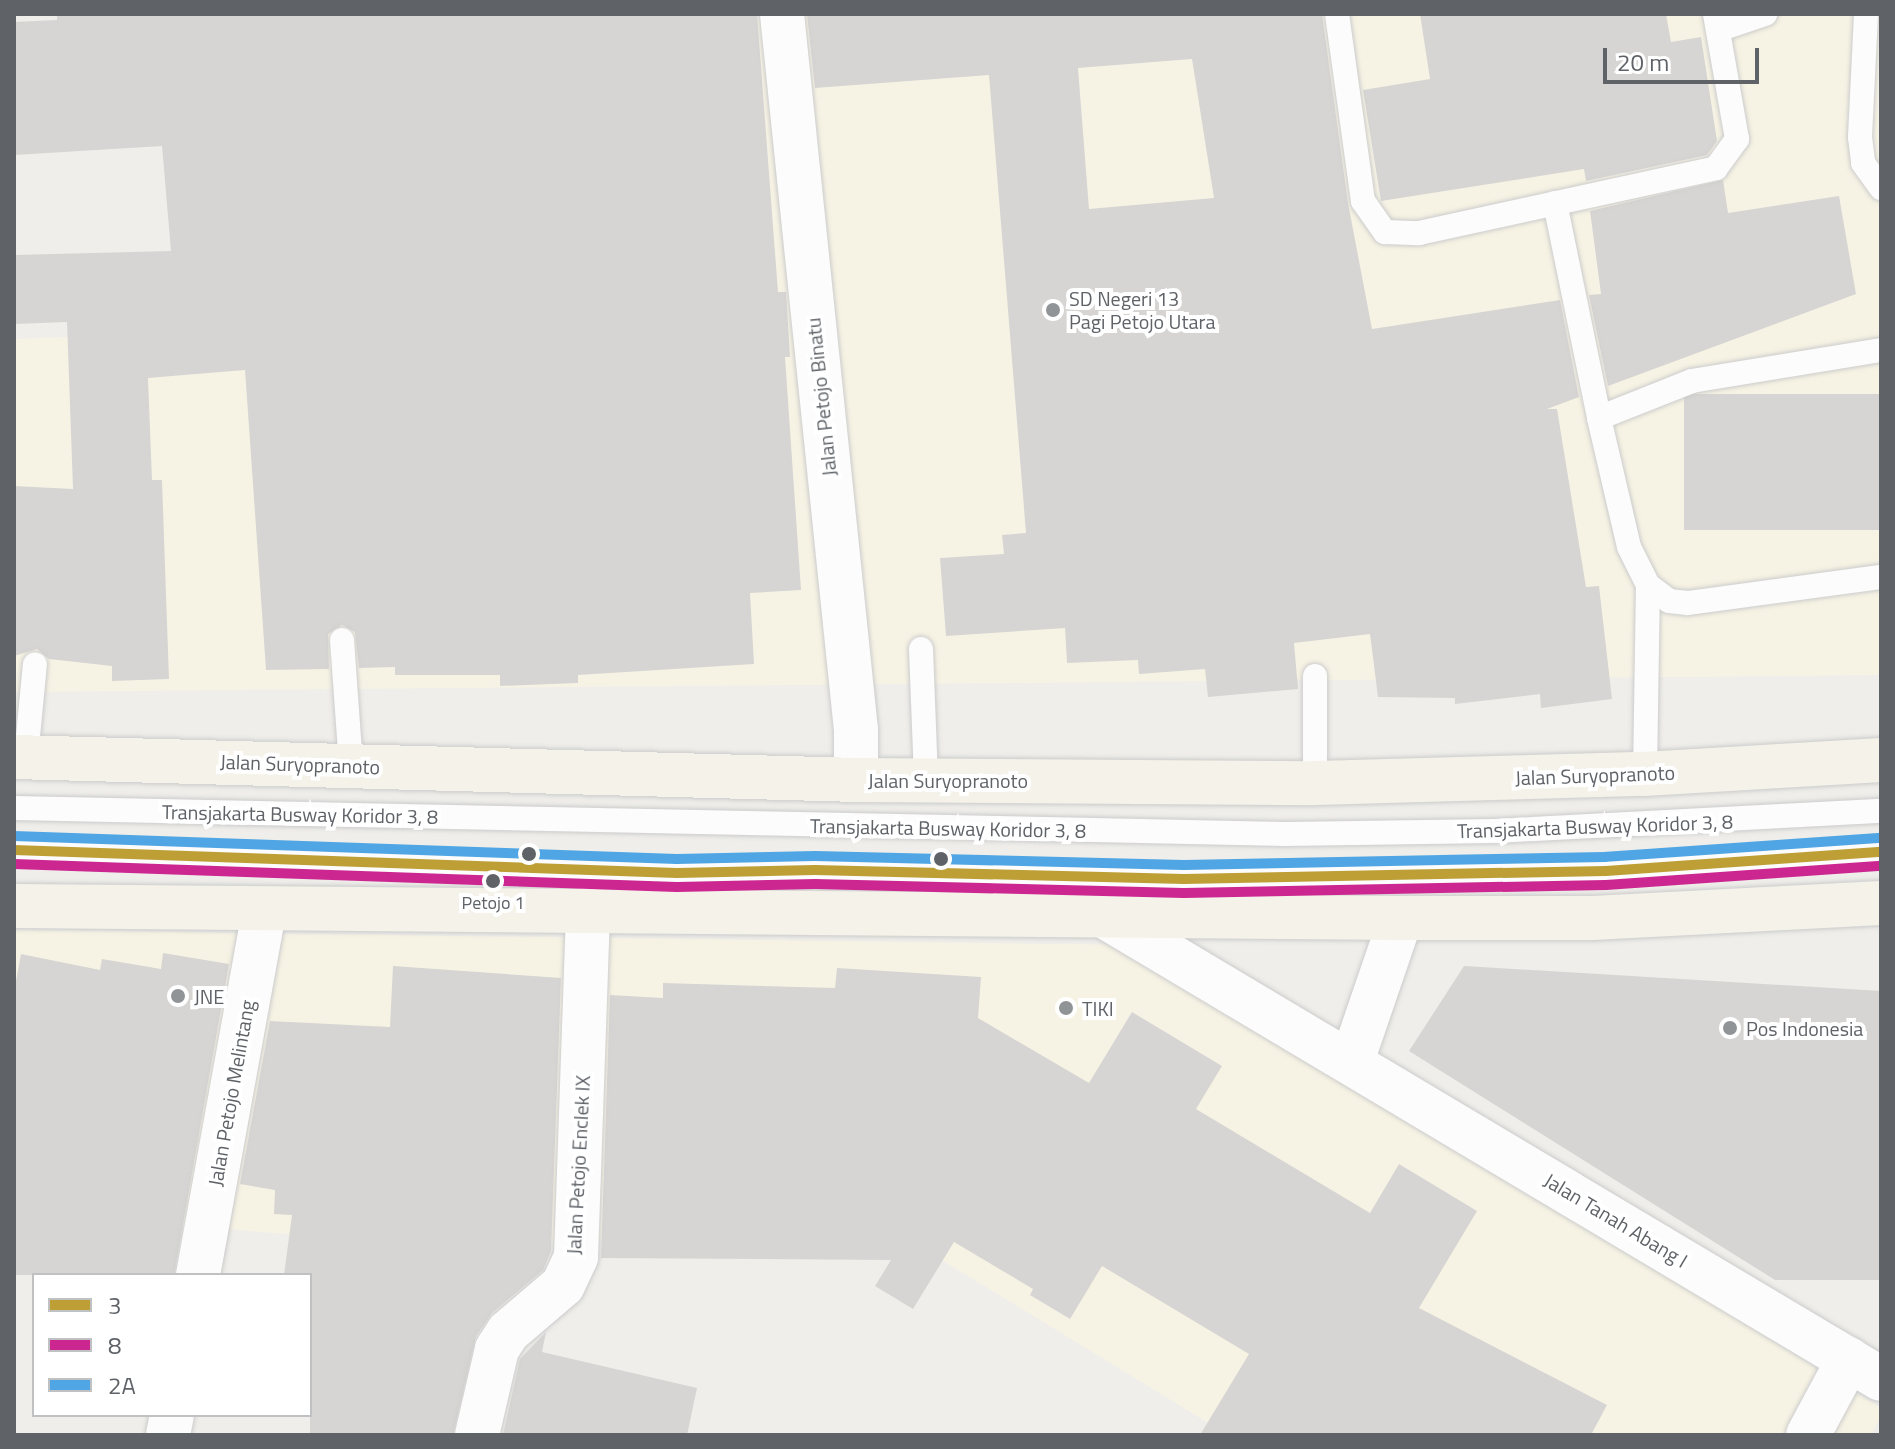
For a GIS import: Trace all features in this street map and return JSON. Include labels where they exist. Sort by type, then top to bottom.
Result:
[{"type":"main road","name":"Jalan Suryopranoto","points":[[20,757],[856,780],[1315,783],[1645,774],[1881,760]]},
{"type":"main road","points":[[14,906],[264,911],[588,909],[1593,918],[1881,903]]},
{"type":"street","name":"Jalan Petojo Binatu","points":[[782,14],[856,730],[856,780]]},
{"type":"street","name":"Jalan Petojo Enclek IX","points":[[477,1435],[497,1349],[508,1332],[563,1285],[576,1257],[588,909]]},
{"type":"street","name":"Jalan Petojo Melintang","points":[[198,1273],[264,911]]},
{"type":"street","name":"Jalan Tanah Abang I","points":[[1104,916],[1865,1369]]},
{"type":"street","points":[[1352,1061],[1401,918]]},
{"type":"street","points":[[1808,1435],[1865,1369]]},
{"type":"lane","points":[[1337,14],[1363,201],[1385,232],[1419,233],[1716,168],[1730,156],[1737,139],[1717,22],[1765,14]]},
{"type":"lane","points":[[1866,14],[1860,137],[1863,163],[1881,188]]},
{"type":"lane","points":[[1555,203],[1629,547],[1648,585],[1669,601],[1688,603],[1881,577]]},
{"type":"lane","points":[[1599,418],[1692,381],[1881,350]]},
{"type":"lane","points":[[1645,774],[1648,585]]},
{"type":"lane","points":[[342,640],[351,765]]},
{"type":"lane","points":[[921,649],[926,780]]},
{"type":"lane","points":[[20,757],[35,664]]},
{"type":"lane","points":[[1315,676],[1315,783]]},
{"type":"lane","name":"Transjakarta Busway Koridor 3, 8","points":[[14,808],[1285,834],[1495,831],[1881,811]]},
{"type":"lane","name":"Transjakarta Busway Koridor 3, 8","points":[[14,850],[662,873],[815,870],[1184,879],[1606,871],[1881,852]]},
{"type":"shaded area","points":[[798,14],[1881,14],[1881,675],[14,692],[14,339],[503,321],[471,52]]},
{"type":"shaded area","points":[[14,930],[1137,945],[1881,1408],[1881,1416],[1871,1435],[1228,1435],[896,1232],[411,1245],[14,1210]]},
{"type":"building","points":[[57,14],[757,14],[778,292],[786,292],[790,357],[785,357],[801,590],[750,593],[754,664],[578,675],[578,683],[500,686],[500,675],[395,675],[395,667],[359,668],[355,632],[342,625],[328,634],[329,669],[266,670],[245,370],[148,378],[152,480],[162,480],[169,679],[112,681],[112,666],[49,659],[37,649],[14,656],[14,486],[73,489],[67,322],[14,324],[14,255],[171,251],[162,146],[14,155],[14,22],[57,20]]},
{"type":"building","points":[[807,14],[1322,14],[1348,203],[1372,329],[1560,300],[1579,397],[1547,409],[1557,409],[1586,587],[1599,586],[1612,699],[1541,708],[1540,694],[1455,704],[1455,698],[1378,697],[1370,634],[1294,643],[1298,689],[1208,697],[1205,669],[1139,674],[1138,660],[1067,663],[1065,628],[946,636],[940,558],[1004,554],[1002,535],[1026,533],[989,75],[815,88]],"holes":[[[1192,59],[1214,198],[1089,209],[1078,68]]]},
{"type":"building","points":[[1420,14],[1666,14],[1671,42],[1701,37],[1717,141],[1707,155],[1586,181],[1584,169],[1381,201],[1363,90],[1430,79]]},
{"type":"building","points":[[1723,180],[1728,213],[1839,196],[1856,294],[1608,386],[1589,295],[1601,294],[1590,211]]},
{"type":"building","points":[[1684,394],[1881,394],[1881,530],[1684,530]]},
{"type":"building","points":[[163,953],[229,964],[174,1273],[14,1275],[14,992],[21,954],[100,970],[102,959],[161,969]]},
{"type":"building","points":[[393,966],[561,978],[551,1251],[543,1270],[492,1313],[476,1336],[453,1435],[310,1435],[312,1273],[284,1273],[292,1215],[274,1214],[275,1190],[240,1184],[270,1021],[390,1027]]},
{"type":"building","points":[[1464,966],[1881,991],[1881,1280],[1775,1280],[1409,1051]]},
{"type":"building","points":[[837,968],[981,977],[978,1018],[1089,1083],[1132,1012],[1222,1066],[1196,1109],[1370,1213],[1399,1164],[1477,1211],[1419,1308],[1607,1405],[1591,1435],[1200,1435],[1249,1354],[1102,1266],[1070,1319],[1030,1295],[1033,1289],[954,1242],[913,1309],[875,1286],[891,1260],[601,1258],[610,995],[663,998],[663,983],[835,988]]},
{"type":"building","points":[[546,1332],[542,1352],[697,1388],[687,1435],[503,1435],[520,1359]]},
{"type":"transit line","name":"2A","points":[[14,836],[677,859],[815,856],[1184,865],[1605,857],[1880,838]]},
{"type":"transit line","name":"3","points":[[14,850],[677,873],[815,870],[1184,879],[1606,871],[1881,852]]},
{"type":"transit line","name":"8","points":[[14,864],[677,887],[815,884],[1184,893],[1606,885],[1881,866]]},
{"type":"place","name":"SD Negeri 13 Pagi Petojo Utara","points":[[1053,310]]},
{"type":"place","name":"Petojo 1","points":[[493,881]]},
{"type":"place","name":"JNE","points":[[178,996]]},
{"type":"place","name":"TIKI","points":[[1066,1008]]},
{"type":"place","name":"Pos Indonesia","points":[[1730,1028]]}]
